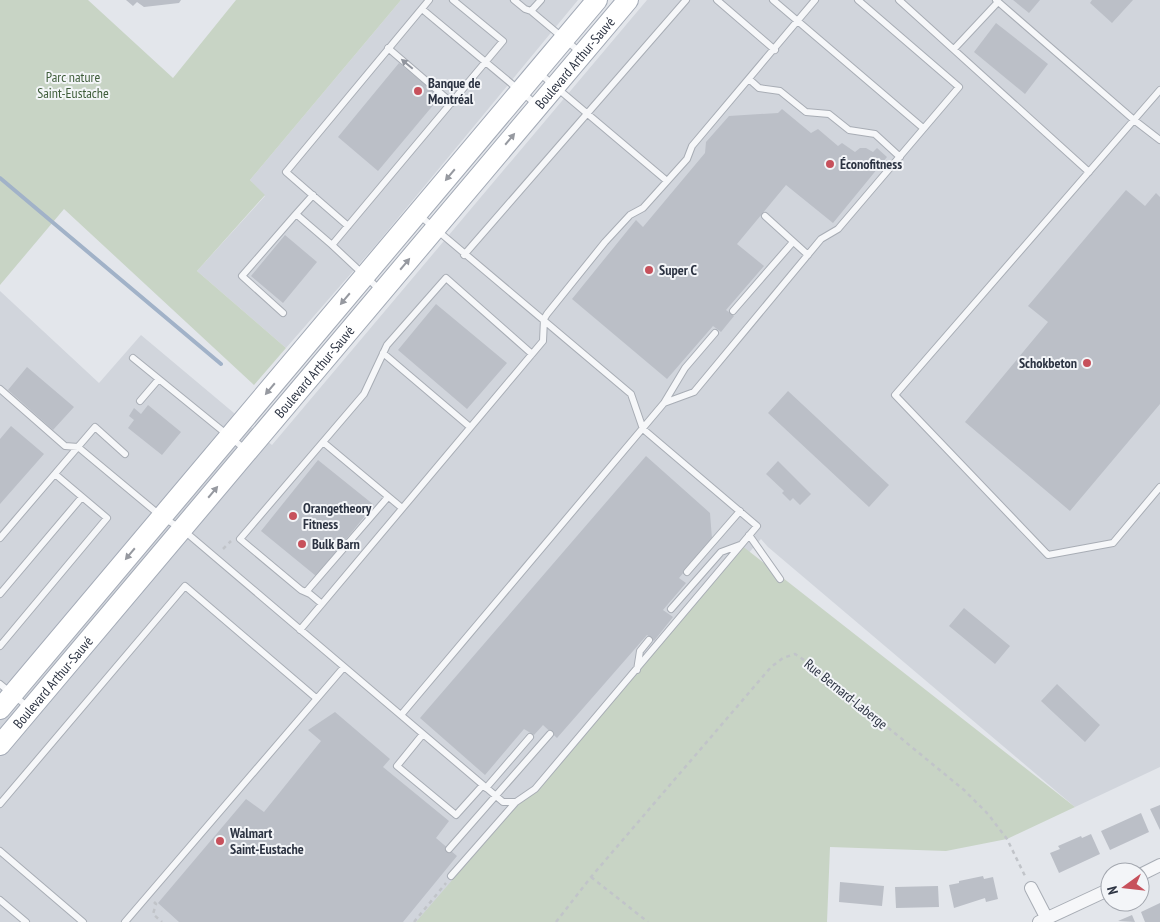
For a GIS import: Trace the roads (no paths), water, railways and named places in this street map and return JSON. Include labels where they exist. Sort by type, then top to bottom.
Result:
[{"type":"main road","name":"Boulevard Arthur-Sauvé","points":[[4,696],[162,517],[597,0]]},
{"type":"main road","name":"Boulevard Arthur-Sauvé","points":[[0,745],[628,0]]},
{"type":"street","points":[[1031,888],[1043,920],[1100,894]]},
{"type":"lane","points":[[348,226],[286,172],[429,0]]},
{"type":"lane","points":[[332,244],[503,41],[453,0]]},
{"type":"lane","points":[[514,0],[525,10],[531,11],[582,54]]},
{"type":"lane","points":[[531,11],[541,0]]},
{"type":"lane","points":[[464,254],[686,0]]},
{"type":"lane","points":[[717,0],[775,50]]},
{"type":"lane","points":[[773,0],[923,128]]},
{"type":"lane","points":[[300,630],[532,354],[544,336],[544,322],[547,314],[605,242],[630,215],[643,208],[687,159],[692,146],[775,50],[815,0]]},
{"type":"lane","points":[[664,403],[694,392],[821,239],[838,229],[958,88],[858,0]]},
{"type":"lane","points":[[899,0],[1088,172]]},
{"type":"lane","points":[[954,49],[997,1],[1134,120],[1160,140]]},
{"type":"lane","points":[[422,8],[538,106]]},
{"type":"lane","points":[[388,48],[452,102]]},
{"type":"lane","points":[[538,71],[667,181]]},
{"type":"lane","points":[[749,80],[759,88],[780,91],[806,112],[829,114],[849,130],[873,133],[900,157]]},
{"type":"lane","points":[[1160,90],[895,395],[1048,555],[1113,543],[1160,486]]},
{"type":"lane","points":[[283,313],[242,276],[313,195]]},
{"type":"lane","points":[[296,214],[332,244],[382,292]]},
{"type":"lane","points":[[417,214],[631,394],[643,429],[757,526],[535,789],[516,802],[451,876]]},
{"type":"lane","points":[[765,216],[808,255]]},
{"type":"lane","points":[[733,311],[793,242]]},
{"type":"lane","points":[[322,604],[301,590],[240,539],[364,394],[387,346],[446,278],[532,354]]},
{"type":"lane","points":[[401,715],[643,429],[664,403],[685,368],[716,333]]},
{"type":"lane","points":[[383,354],[470,426]]},
{"type":"lane","points":[[133,358],[247,451]]},
{"type":"lane","points":[[140,401],[158,380]]},
{"type":"lane","points":[[0,390],[65,446],[78,447],[162,517],[182,529],[497,797],[507,803],[516,802]]},
{"type":"lane","points":[[0,538],[95,427],[125,454]]},
{"type":"lane","points":[[323,442],[402,508]]},
{"type":"lane","points":[[0,646],[107,518],[55,474]]},
{"type":"lane","points":[[0,594],[82,497]]},
{"type":"lane","points":[[306,592],[388,497]]},
{"type":"lane","points":[[687,572],[740,511]]},
{"type":"lane","points":[[749,535],[780,579]]},
{"type":"lane","points":[[671,609],[721,552],[741,545]]},
{"type":"lane","points":[[0,804],[185,586],[316,698]]},
{"type":"lane","points":[[637,670],[640,650],[649,640]]},
{"type":"lane","points":[[125,922],[344,667]]},
{"type":"lane","points":[[4,696],[30,709]]},
{"type":"lane","points":[[423,734],[397,766],[456,815],[530,736]]},
{"type":"lane","points":[[448,849],[497,797],[550,734]]},
{"type":"lane","points":[[0,851],[83,922]]},
{"type":"lane","points":[[0,900],[26,922]]},
{"type":"waterway","points":[[0,178],[221,364]]},
{"type":"place","name":"Banque de Montréal","points":[[418,91]]},
{"type":"place","name":"Éconofitness","points":[[830,164]]},
{"type":"place","name":"Super C","points":[[649,270]]},
{"type":"place","name":"Schokbeton","points":[[1087,363]]},
{"type":"place","name":"Orangetheory Fitness","points":[[293,516]]},
{"type":"place","name":"Bulk Barn","points":[[302,544]]},
{"type":"place","name":"Walmart Saint-Eustache","points":[[220,841]]},
{"type":"park label","name":"Parc nature Saint-Eustache","points":[[73,86]]}]
